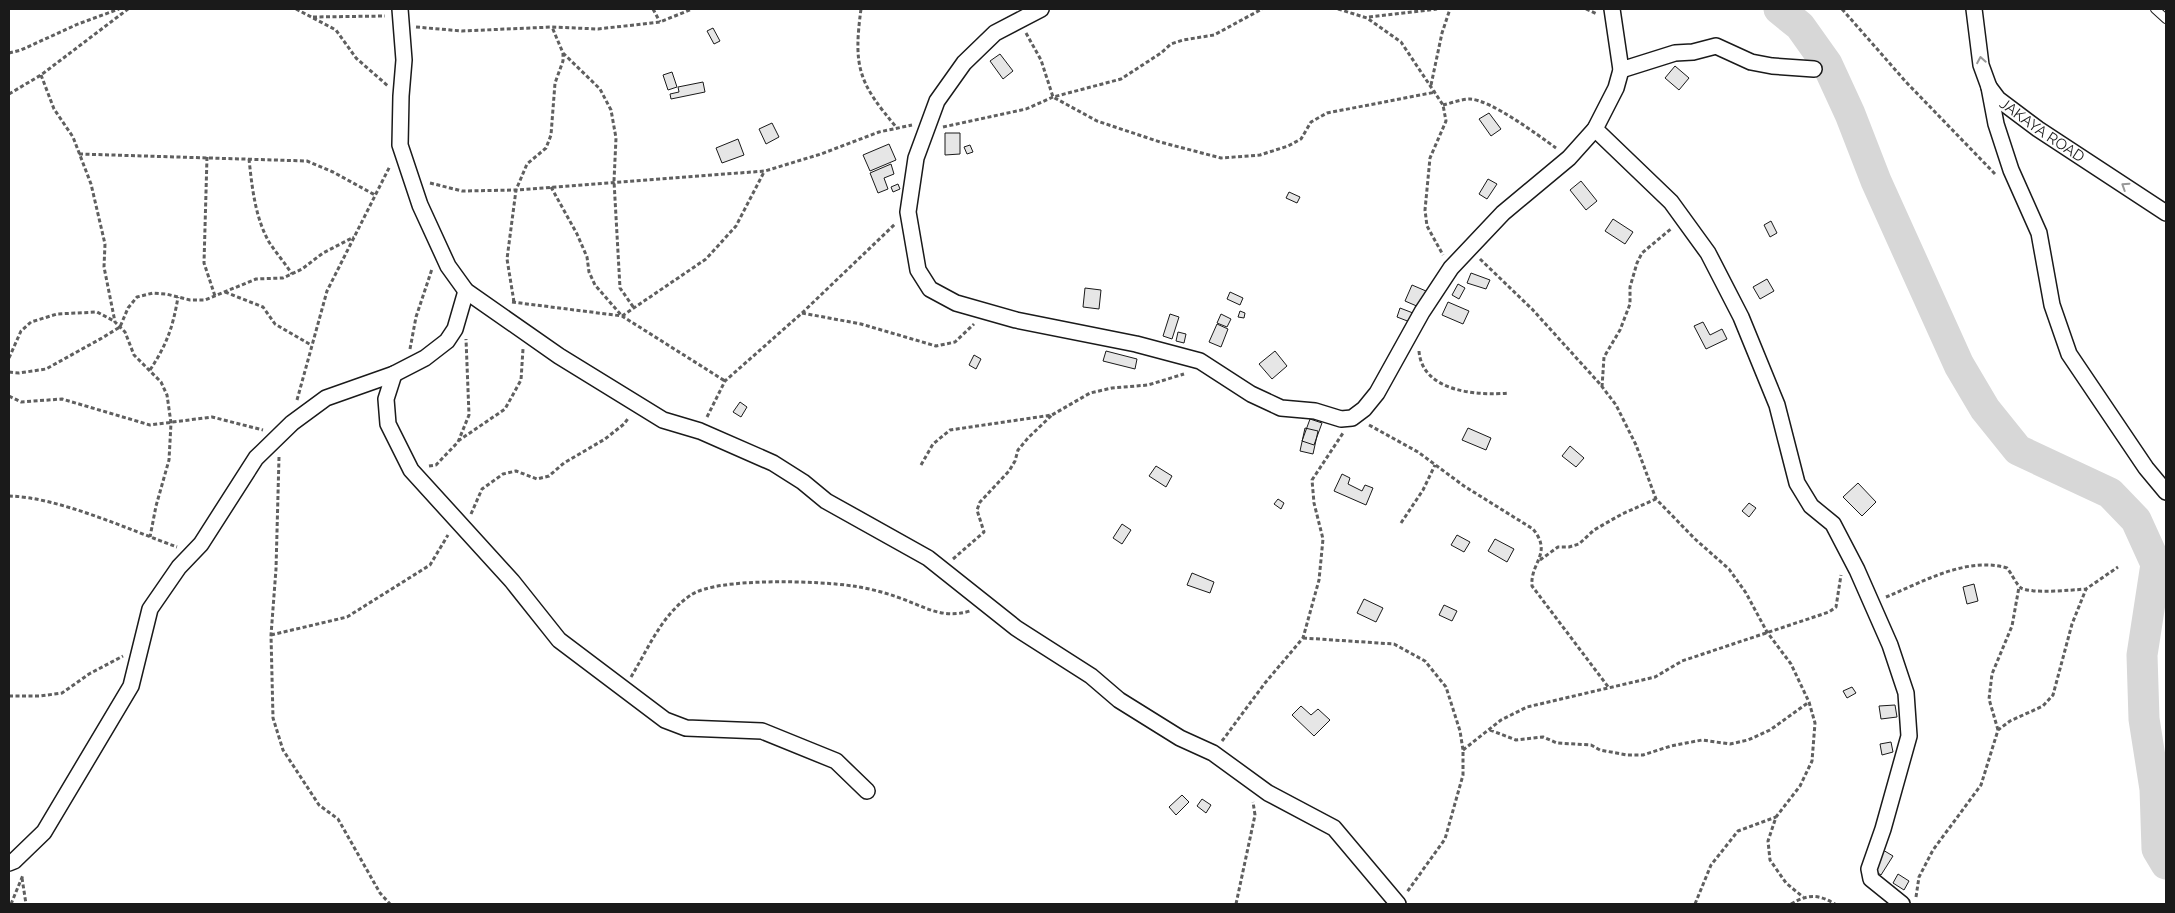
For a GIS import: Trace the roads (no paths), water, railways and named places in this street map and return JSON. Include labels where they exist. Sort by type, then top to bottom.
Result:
[{"type":"street","points":[[1040,9],[995,33],[964,63],[937,101],[916,158],[908,212],[918,270],[930,289],[956,303],[986,312],[1016,320],[1136,344],[1200,362],[1251,394],[1281,408],[1315,411],[1341,419],[1352,418],[1377,394],[1412,329],[1451,268],[1503,213],[1569,158],[1595,129],[1616,88],[1621,70],[1612,9]]},
{"type":"street","name":"JAKAYA ROAD","points":[[1974,9],[1981,65],[1998,99],[2038,129],[2166,213]]},
{"type":"street","points":[[401,17],[404,60],[400,145],[411,179],[448,266],[466,291],[524,332],[663,420],[700,431],[773,463],[803,482],[826,501],[938,565],[1016,628],[1091,676],[1119,700],[1180,738],[1199,745],[1268,792],[1334,828],[1401,900]]},
{"type":"street","points":[[1621,70],[1675,53],[1693,52],[1716,46],[1750,62],[1772,66],[1814,69]]},
{"type":"street","points":[[1990,86],[1996,124],[2010,170],[2039,233],[2052,305],[2069,354],[2146,468],[2166,492]]},
{"type":"street","points":[[1595,129],[1672,202],[1708,253],[1741,317],[1776,405],[1797,483],[1811,506],[1833,524],[1890,645],[1906,693],[1909,736],[1883,829],[1869,868],[1871,879],[1902,904]]},
{"type":"street","points":[[9,863],[14,861],[44,832],[66,796],[131,686],[150,609],[179,567],[193,553],[256,458],[292,422],[326,398],[400,371],[425,358],[447,341],[455,329],[466,291]]},
{"type":"street","points":[[400,371],[386,399],[388,424],[411,470],[512,581],[559,640],[665,720],[686,728],[762,731],[801,745],[836,761],[867,791]]},
{"type":"lane","points":[[2155,9],[2166,20]]},
{"type":"waterway","points":[[1779,9],[1800,26],[1827,64],[1850,114],[1876,181],[1959,365],[1985,409],[2018,450],[2110,493],[2136,520],[2156,564],[2142,655],[2144,719],[2155,789],[2157,849],[2166,864]]}]
